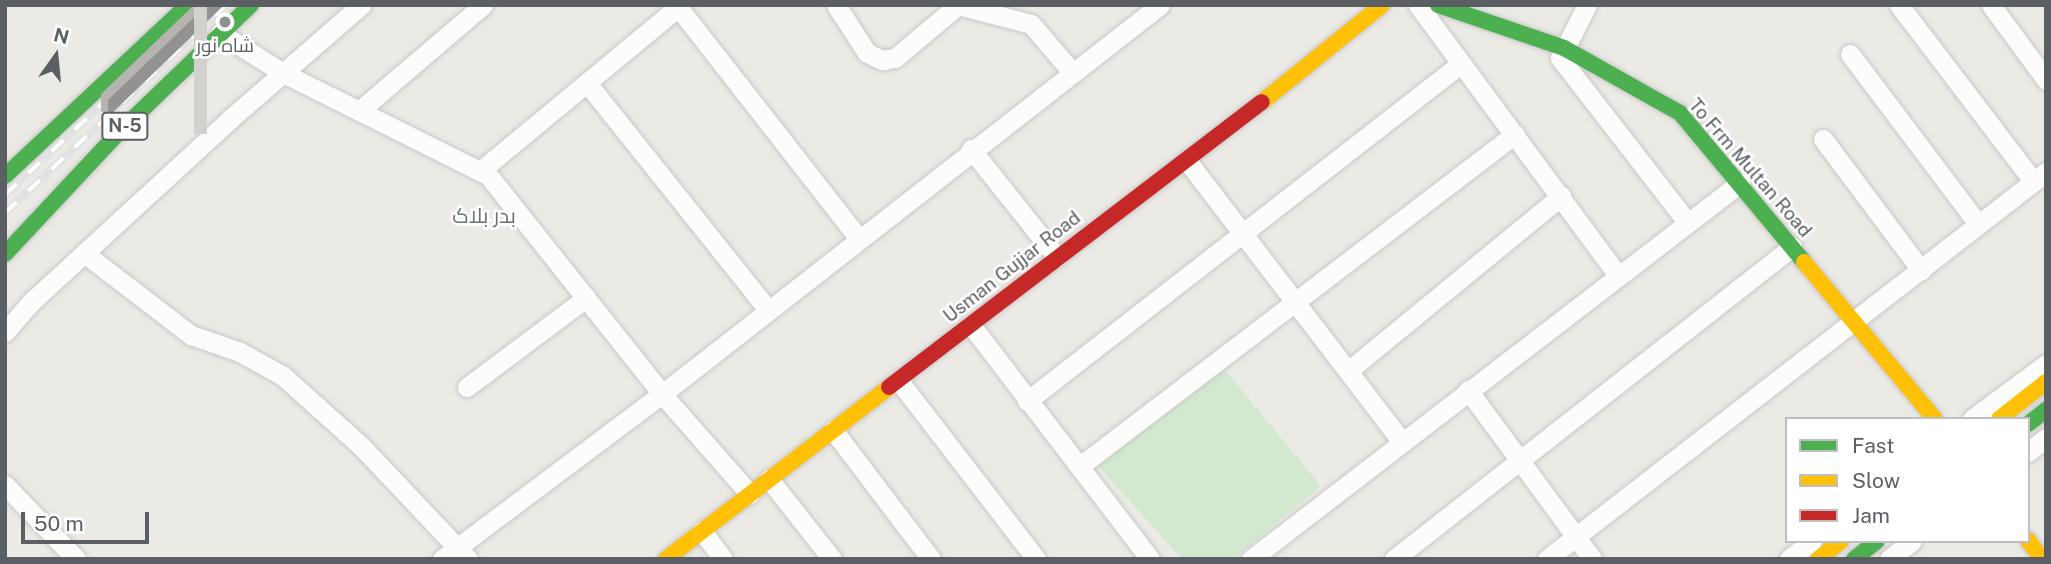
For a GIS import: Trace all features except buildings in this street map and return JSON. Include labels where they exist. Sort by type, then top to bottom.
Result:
[{"type":"street","name":"N-5","points":[[5,176],[13,155],[188,5]]},
{"type":"street","name":"N-5","points":[[5,254],[119,132],[251,5]]},
{"type":"street","points":[[5,332],[84,253],[361,5]]},
{"type":"street","points":[[359,111],[482,5]]},
{"type":"street","points":[[835,5],[867,53],[882,60],[895,58],[958,5],[1031,24],[1072,72]]},
{"type":"street","points":[[442,559],[464,552],[858,237],[1160,5]]},
{"type":"street","name":"Usman Gujjar Road","points":[[666,559],[1057,257],[1188,162],[1382,5]]},
{"type":"street","points":[[1418,5],[1459,65],[1515,134],[1618,274]]},
{"type":"street","name":"To Frm Multan Road","points":[[1438,5],[1563,48],[1680,113],[1933,417]]},
{"type":"street","points":[[1587,5],[1560,58],[1687,222]]},
{"type":"street","points":[[1547,559],[2039,177],[1899,5]]},
{"type":"street","points":[[1991,5],[2046,80]]},
{"type":"street","points":[[480,171],[679,6],[858,237]]},
{"type":"street","points":[[220,33],[283,73],[480,171],[663,394],[750,494]]},
{"type":"street","points":[[1850,54],[1978,224]]},
{"type":"street","points":[[1027,401],[1459,65]]},
{"type":"street","points":[[587,83],[768,310]]},
{"type":"street","points":[[1080,466],[1297,304],[1515,134]]},
{"type":"street","points":[[1823,139],[1921,270]]},
{"type":"street","points":[[971,149],[1057,257]]},
{"type":"street","points":[[1188,162],[1402,442]]},
{"type":"street","points":[[1251,559],[1618,274],[1740,183]]},
{"type":"street","points":[[1348,371],[1561,196]]},
{"type":"street","points":[[1394,559],[1792,247]]},
{"type":"street","points":[[84,253],[191,335],[240,352],[283,376],[362,447],[464,552]]},
{"type":"street","points":[[467,387],[586,298]]},
{"type":"street","points":[[971,325],[1150,559]]},
{"type":"street","points":[[1975,417],[2046,364]]},
{"type":"street","points":[[899,381],[1036,559]]},
{"type":"street","points":[[2002,417],[2046,382]]},
{"type":"street","points":[[1468,390],[1522,460],[1592,559]]},
{"type":"street","points":[[2030,422],[2046,410]]},
{"type":"street","points":[[833,430],[931,559]]},
{"type":"street","points":[[2030,450],[2046,438]]},
{"type":"street","points":[[769,479],[832,559]]},
{"type":"street","points":[[5,485],[76,559]]},
{"type":"street","points":[[702,531],[723,559]]},
{"type":"street","points":[[1789,559],[1809,543]]},
{"type":"street","points":[[1818,559],[1838,543]]},
{"type":"street","points":[[1854,559],[1874,543]]},
{"type":"street","points":[[1889,559],[1909,543]]},
{"type":"street","points":[[2030,543],[2042,559]]},
{"type":"green space","points":[[1224,369],[1321,486],[1233,559],[1182,559],[1097,465]]},
{"type":"railway","points":[[5,213],[226,5]]},
{"type":"railway","points":[[5,195],[115,92]]},
{"type":"traffic: fast","points":[[5,176],[188,5]]},
{"type":"traffic: fast","points":[[5,254],[119,132],[251,5]]},
{"type":"traffic: fast","points":[[1438,5],[1564,48],[1680,113],[1804,262]]},
{"type":"traffic: fast","points":[[2030,422],[2046,410]]},
{"type":"traffic: fast","points":[[1854,559],[1874,543]]},
{"type":"traffic: slow","points":[[1262,102],[1382,5]]},
{"type":"traffic: slow","points":[[1804,262],[1933,417]]},
{"type":"traffic: slow","points":[[2002,417],[2046,382]]},
{"type":"traffic: slow","points":[[666,559],[889,387]]},
{"type":"traffic: slow","points":[[1818,559],[1838,543]]},
{"type":"traffic: slow","points":[[2030,543],[2042,559]]},
{"type":"traffic: jam","points":[[889,387],[1262,102]]},
{"type":"place","name":"شاہ نور","points":[[225,22]]},
{"type":"district","name":"بدر بلاک","points":[[484,216]]}]
